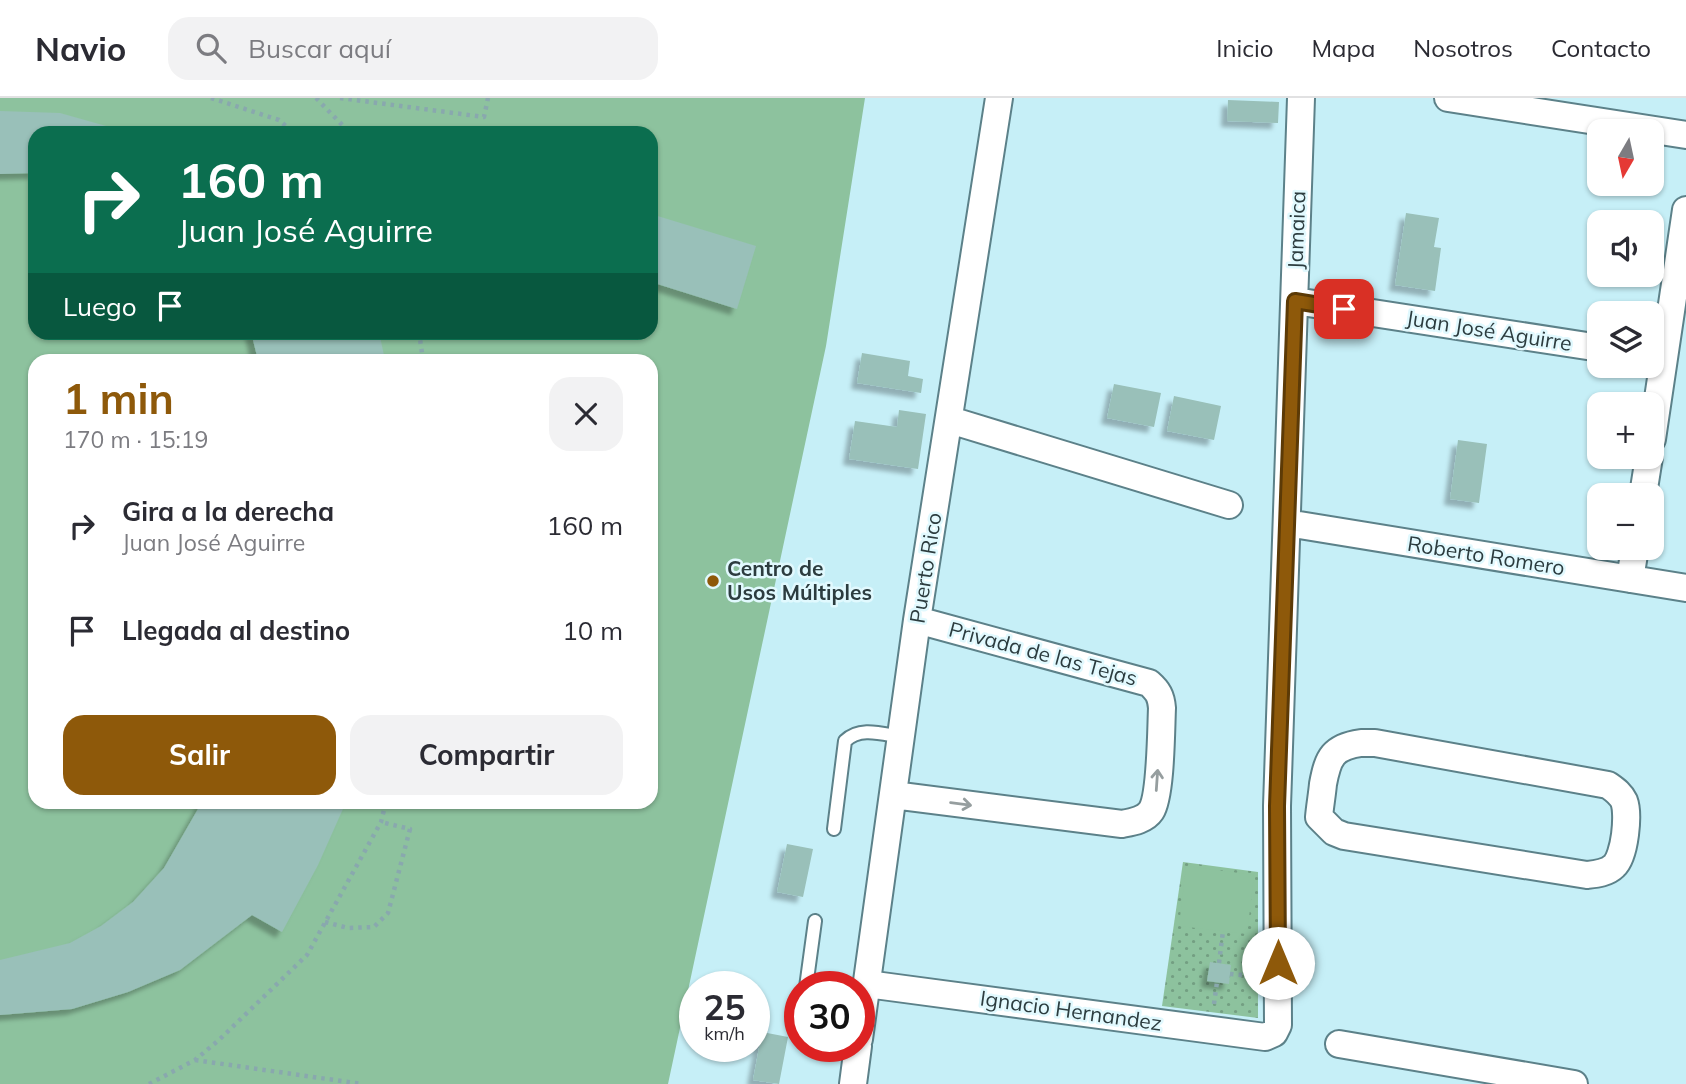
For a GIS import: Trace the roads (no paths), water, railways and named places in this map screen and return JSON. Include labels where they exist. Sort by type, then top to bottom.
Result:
[{"type":"street","name":"Puerto Rico","points":[[869,971],[917,620],[999,98]]},
{"type":"street","name":"Jamaica","points":[[1274,1033],[1278,1025],[1277,806],[1301,98]]},
{"type":"street","points":[[1448,98],[1476,100],[1686,135]]},
{"type":"street","points":[[1661,392],[1668,359],[1686,210]]},
{"type":"street","name":"Juan José Aguirre","points":[[1295,301],[1587,346]]},
{"type":"street","points":[[950,420],[1229,505]]},
{"type":"street","name":"Roberto Romero","points":[[1287,523],[1686,588]]},
{"type":"street","points":[[1630,579],[1633,560]]},
{"type":"street","name":"Privada de las Tejas","points":[[893,796],[1122,824],[1150,813],[1156,794],[1162,708],[1161,697],[1149,683],[917,620]]},
{"type":"street","points":[[1375,743],[1597,781],[1619,793],[1627,813],[1619,860],[1614,867],[1587,875],[1344,836],[1319,817],[1320,808],[1327,764],[1332,755],[1348,745],[1375,743]]},
{"type":"street","points":[[1277,806],[1320,808]]},
{"type":"street","name":"Ignacio Hernandez","points":[[875,985],[1265,1037],[1274,1033]]},
{"type":"street","points":[[1339,1044],[1526,1080],[1574,1084]]},
{"type":"street","name":"Puerto Rico","points":[[853,1084],[856,1062]]},
{"type":"lane","points":[[834,829],[845,741],[852,734],[864,732],[901,737]]},
{"type":"lane","points":[[808,971],[815,921]]},
{"type":"place","name":"Centro de Usos Múltiples","points":[[713,581]]}]
